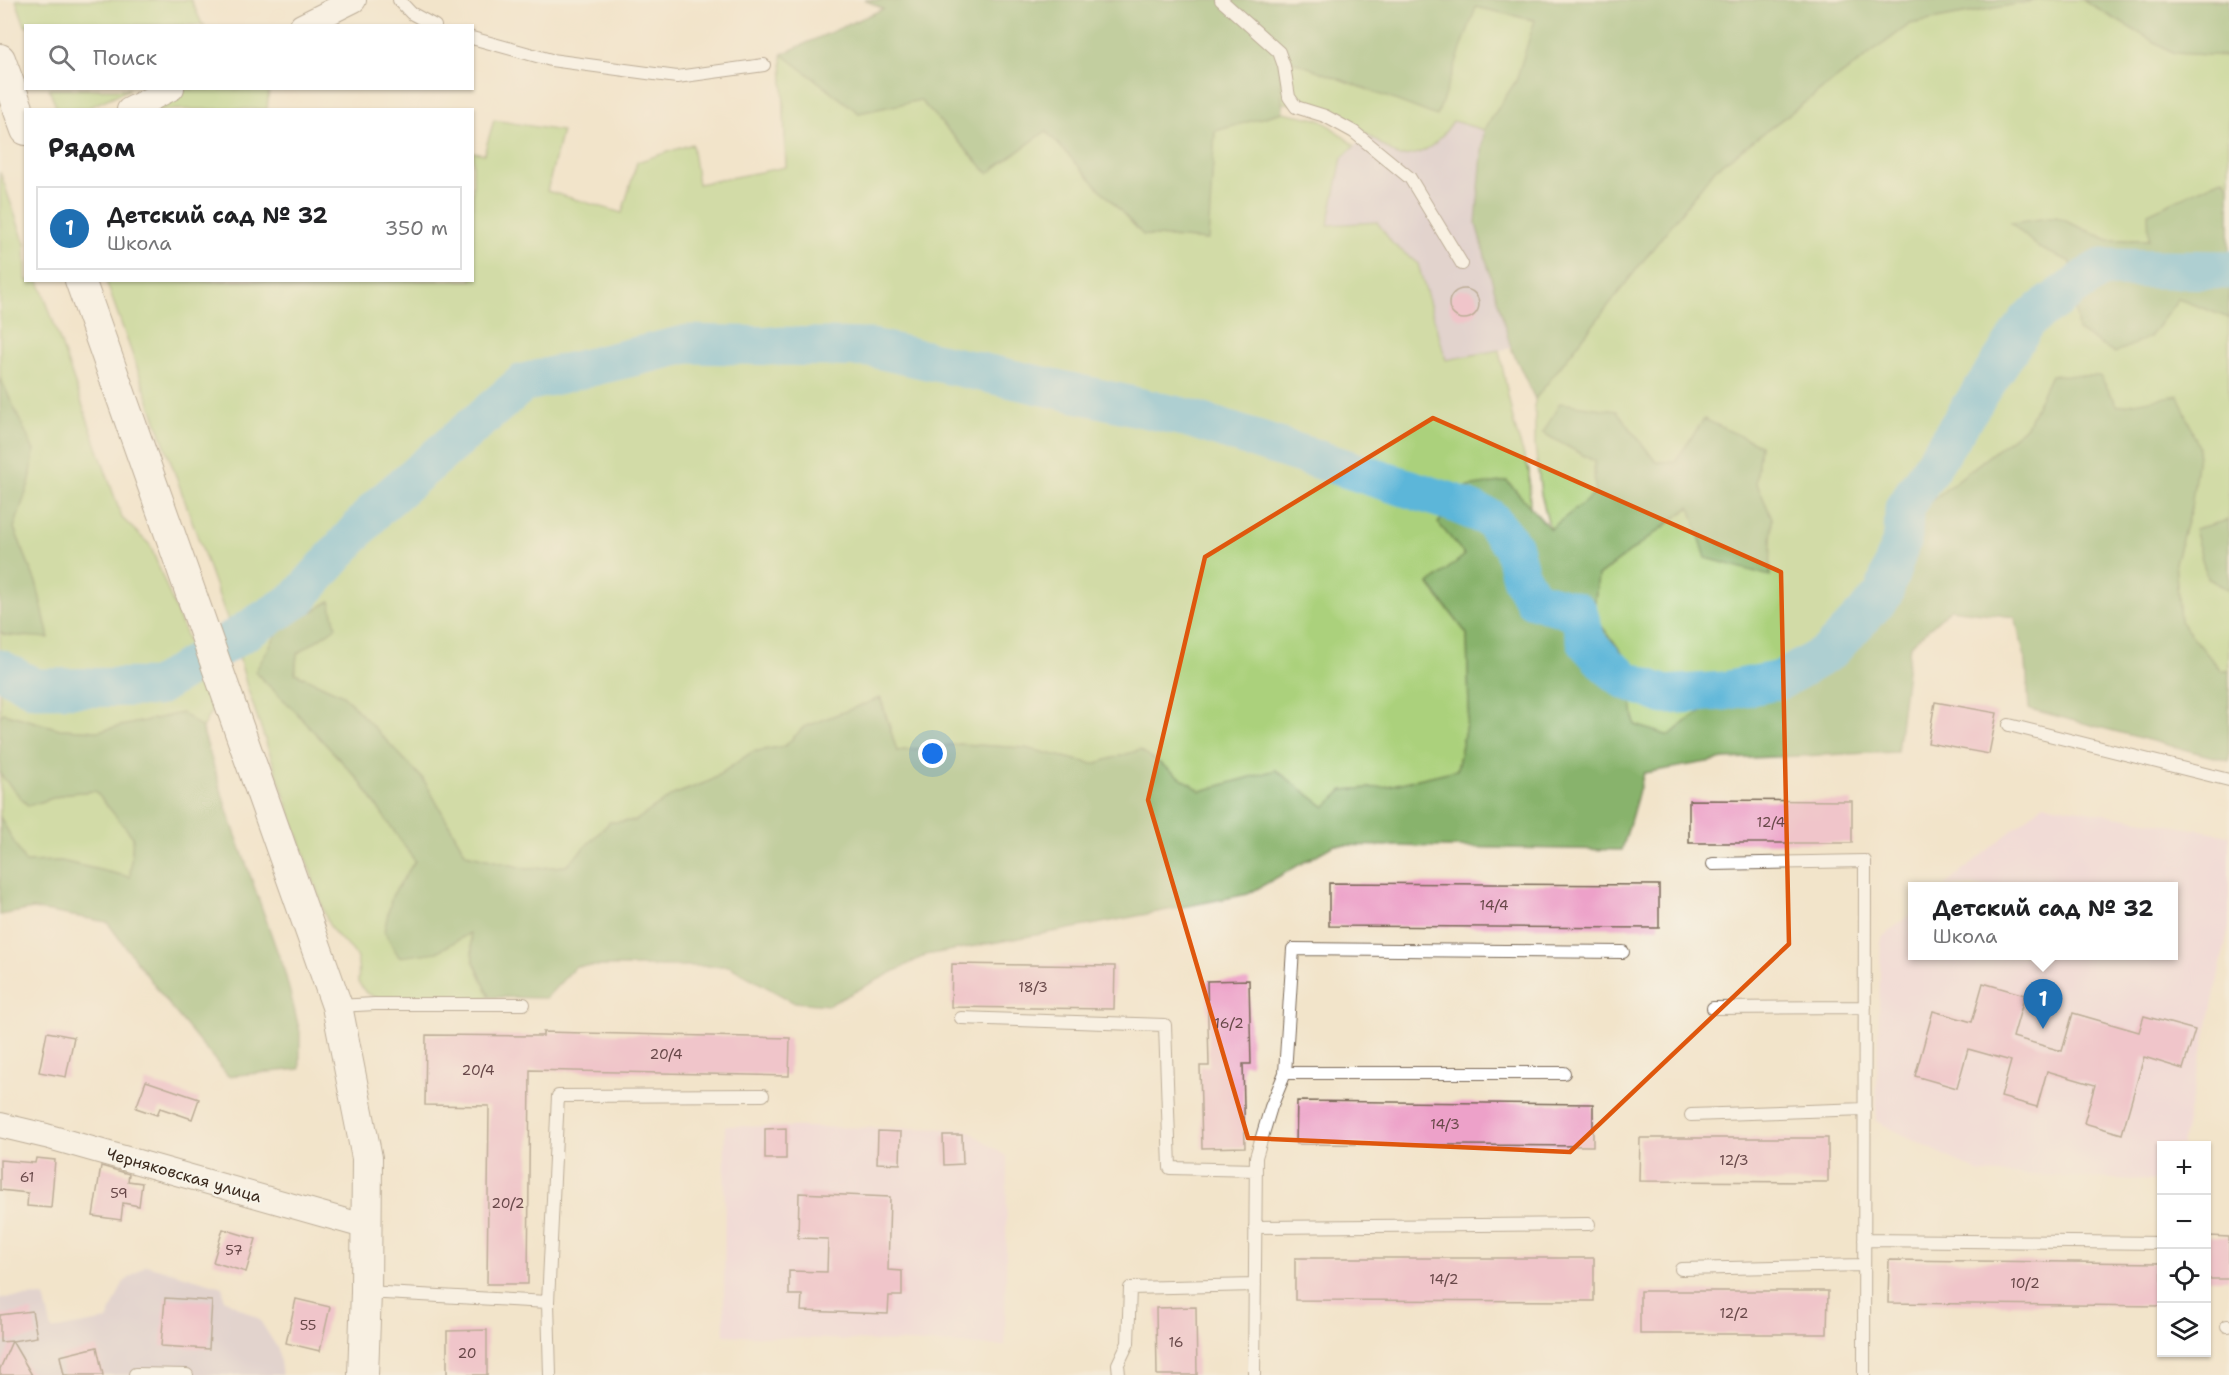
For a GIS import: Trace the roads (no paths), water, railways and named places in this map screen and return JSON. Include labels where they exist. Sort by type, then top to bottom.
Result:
[{"type":"street","points":[[306,24],[354,0]]},
{"type":"street","points":[[0,59],[24,125]]},
{"type":"street","points":[[133,108],[168,90]]},
{"type":"street","points":[[81,282],[338,1006],[367,1158],[363,1375]]},
{"type":"street","name":"Черняковская улица","points":[[0,1125],[367,1227]]},
{"type":"lane","points":[[399,0],[411,13],[431,24]]},
{"type":"lane","points":[[1221,0],[1279,52],[1289,97],[1296,107],[1324,116],[1354,132],[1410,178],[1462,264]]},
{"type":"lane","points":[[474,39],[551,60],[677,77],[764,65]]},
{"type":"lane","points":[[2009,725],[2229,780]]},
{"type":"lane","points":[[1713,864],[1865,861],[1864,1375]]},
{"type":"lane","points":[[1254,1375],[1256,1157],[1271,1107],[1285,1073],[1293,949],[1623,952]]},
{"type":"lane","points":[[338,1006],[525,1004]]},
{"type":"lane","points":[[1713,1008],[1865,1007]]},
{"type":"lane","points":[[962,1018],[1165,1025],[1170,1168],[1256,1170]]},
{"type":"lane","points":[[1285,1073],[1564,1073]]},
{"type":"lane","points":[[550,1375],[548,1302],[558,1096],[763,1095]]},
{"type":"lane","points":[[1692,1115],[1865,1109]]},
{"type":"lane","points":[[1255,1227],[1589,1224]]},
{"type":"lane","points":[[1864,1240],[2157,1243]]},
{"type":"lane","points":[[1681,1269],[1864,1265]]},
{"type":"lane","points":[[1119,1375],[1118,1364],[1128,1343],[1130,1288],[1255,1285]]},
{"type":"lane","points":[[366,1292],[548,1302]]},
{"type":"lane","points":[[135,1374],[187,1375]]},
{"type":"waterway","points":[[0,669],[35,688],[157,687],[297,599],[377,508],[523,383],[688,344],[872,348],[1188,418],[1454,503],[1490,518],[1513,547],[1521,578],[1533,599],[1578,612],[1587,643],[1608,666],[1626,680],[1665,695],[1724,691],[1781,680],[1829,652],[1883,595],[1903,536],[1904,508],[2029,319],[2101,268],[2229,270]]},
{"type":"place","name":"Детский сад № 32","points":[[2043,1029]]}]
